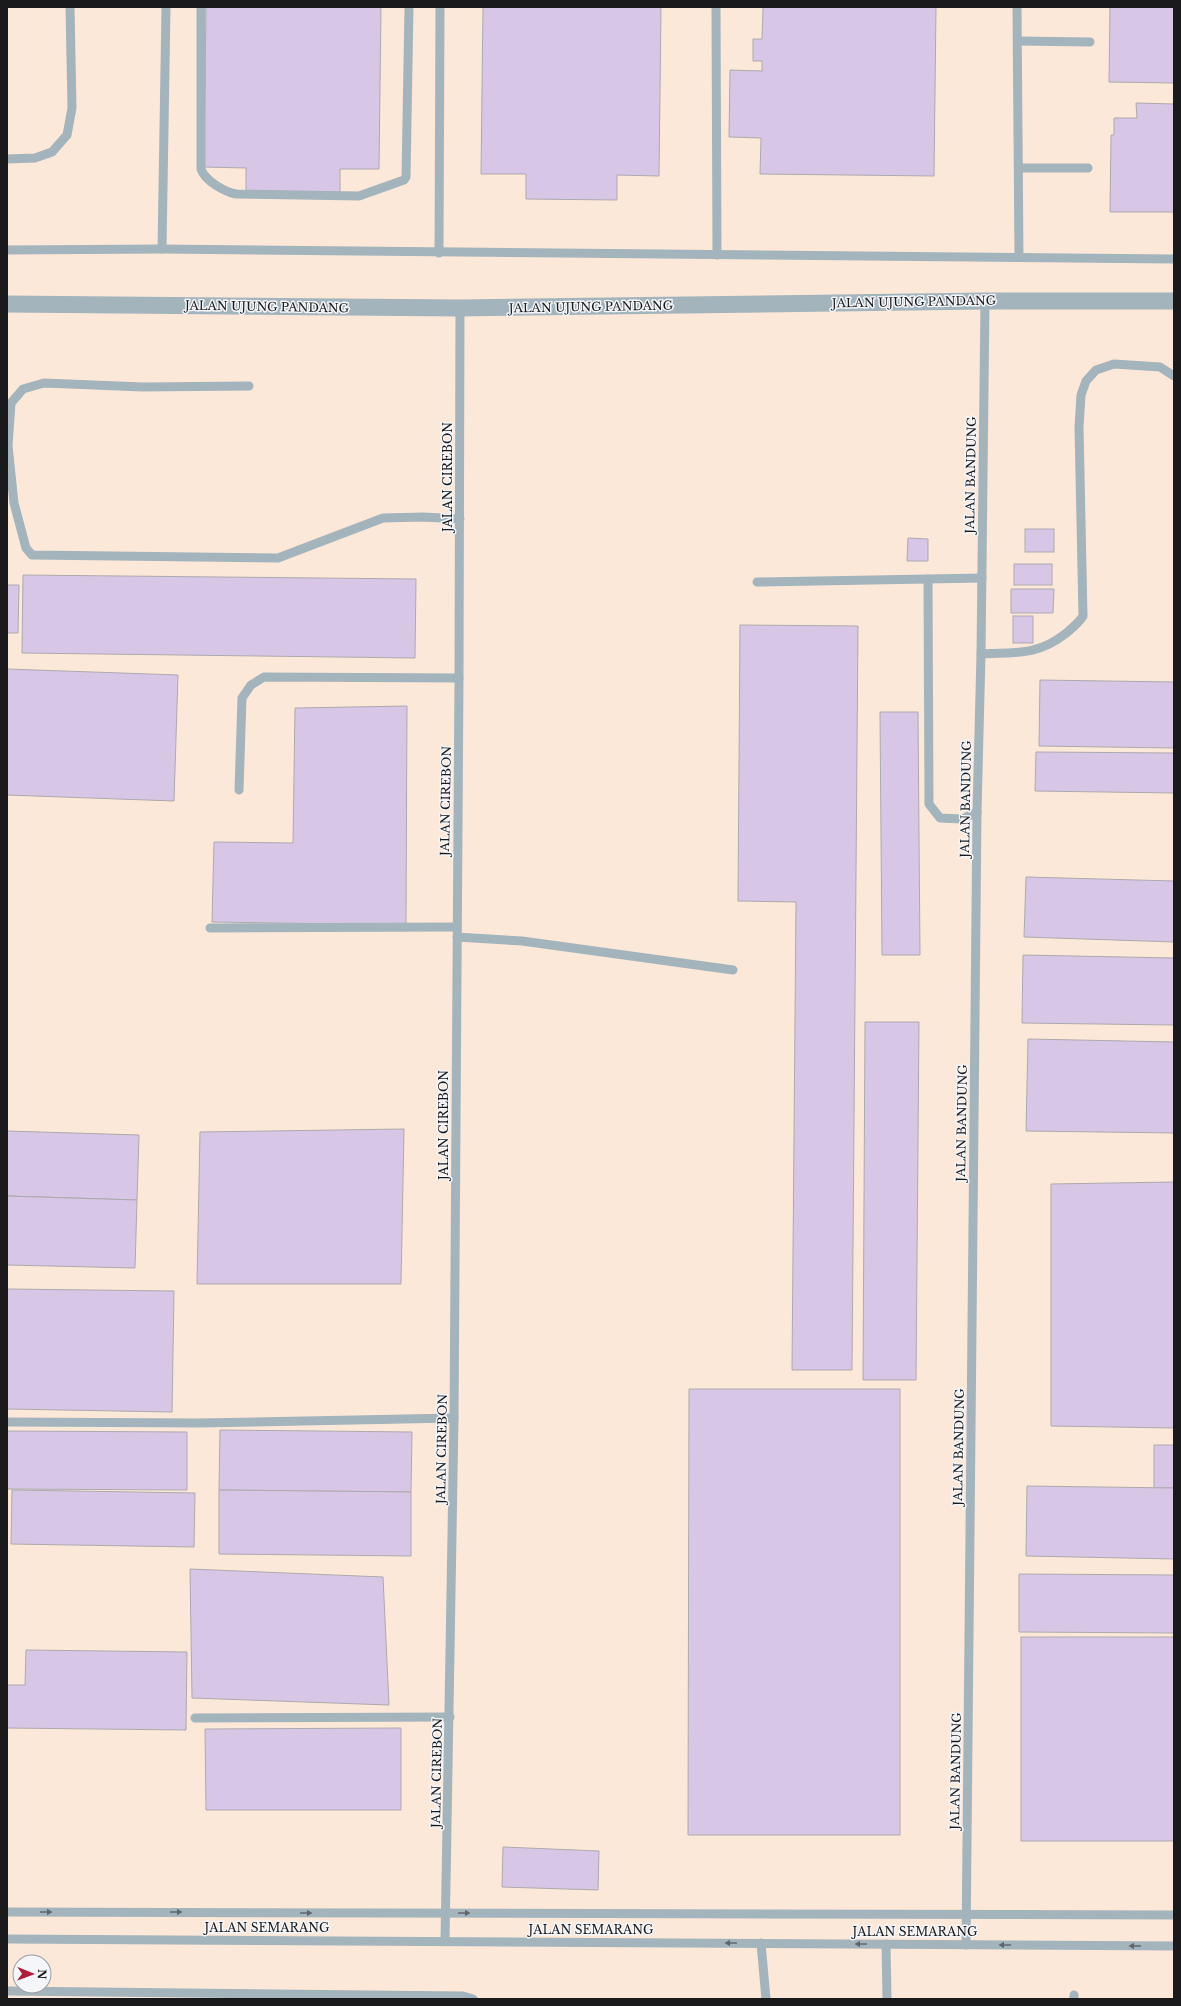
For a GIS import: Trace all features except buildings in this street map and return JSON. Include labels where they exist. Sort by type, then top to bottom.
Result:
[{"type":"street","name":"JALAN UJUNG PANDANG","points":[[7,304],[460,308],[985,301],[1174,301]]},
{"type":"lane","points":[[7,159],[35,158],[52,152],[67,135],[72,108],[70,7]]},
{"type":"lane","points":[[162,250],[166,7]]},
{"type":"lane","points":[[201,7],[201,169],[205,178],[234,194],[359,196],[404,180],[406,177],[409,7]]},
{"type":"lane","points":[[439,253],[440,7]]},
{"type":"lane","points":[[716,7],[717,255]]},
{"type":"lane","points":[[1017,7],[1019,257]]},
{"type":"lane","points":[[1018,41],[1090,42]]},
{"type":"lane","points":[[1019,168],[1088,168]]},
{"type":"lane","points":[[7,250],[1174,259]]},
{"type":"lane","name":"JALAN BANDUNG","points":[[966,1945],[977,812],[981,654],[985,301]]},
{"type":"lane","name":"JALAN CIREBON","points":[[445,1941],[454,1418],[460,308]]},
{"type":"lane","points":[[981,654],[1032,652],[1053,643],[1079,623],[1083,616],[1079,427],[1081,395],[1086,381],[1096,370],[1114,364],[1160,367],[1174,376]]},
{"type":"lane","points":[[249,386],[143,387],[44,383],[23,389],[11,403],[8,446],[14,503],[26,548],[32,555],[278,558],[383,518],[423,517],[460,519]]},
{"type":"lane","points":[[757,582],[982,578]]},
{"type":"lane","points":[[928,579],[929,804],[940,818],[962,819],[977,812]]},
{"type":"lane","points":[[238,790],[242,698],[251,685],[264,678],[459,678]]},
{"type":"lane","points":[[210,928],[456,927]]},
{"type":"lane","points":[[457,937],[522,940],[733,970]]},
{"type":"lane","points":[[7,1422],[199,1423],[454,1418]]},
{"type":"lane","points":[[196,1718],[450,1717]]},
{"type":"lane","name":"JALAN SEMARANG","points":[[7,1912],[1174,1915]]},
{"type":"lane","name":"JALAN SEMARANG","points":[[7,1939],[1174,1946]]},
{"type":"lane","points":[[761,1944],[766,1999]]},
{"type":"lane","points":[[886,1944],[887,1999]]},
{"type":"lane","points":[[7,1991],[463,1996],[473,1999]]},
{"type":"shaded area","points":[[7,7],[1174,7],[1174,1999],[7,1999]]}]
